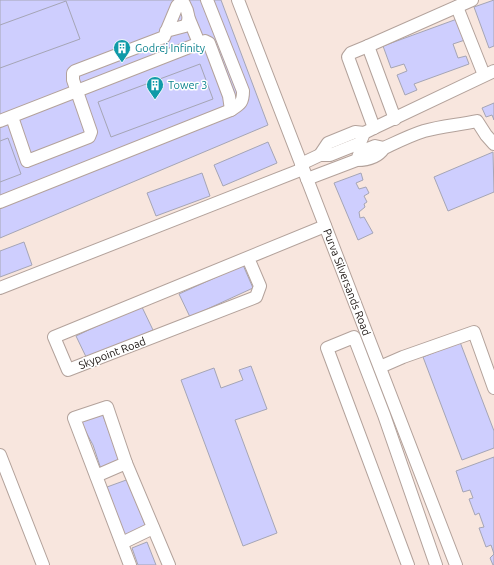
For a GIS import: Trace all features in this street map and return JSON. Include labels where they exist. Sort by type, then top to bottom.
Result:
[{"type":"street","points":[[0,202],[231,110],[241,103],[243,99],[243,91],[207,0]]},
{"type":"street","name":"Purva Silversands Road","points":[[238,0],[456,565]]},
{"type":"street","points":[[369,130],[348,57],[351,53],[472,0]]},
{"type":"street","points":[[12,116],[27,161],[89,137],[91,132],[73,76],[75,71],[164,37],[180,4],[183,3],[186,6],[199,43]]},
{"type":"street","points":[[304,171],[320,155],[330,155],[360,143],[369,130],[489,73],[457,7]]},
{"type":"street","points":[[166,31],[185,26],[188,23],[189,18]]},
{"type":"street","points":[[0,121],[205,41],[209,43],[229,96],[231,110]]},
{"type":"street","points":[[368,46],[394,118]]},
{"type":"street","points":[[0,288],[304,171],[357,160],[360,152],[376,146],[384,148],[423,131],[443,126],[456,126],[476,121],[486,136],[494,144]]},
{"type":"street","name":"Skypoint Road","points":[[248,258],[260,286],[256,296],[68,370],[54,337],[325,226]]},
{"type":"street","points":[[380,367],[403,357],[474,332],[494,388]]},
{"type":"street","points":[[408,565],[327,348],[354,337],[367,368],[436,565]]},
{"type":"street","points":[[130,565],[74,418],[107,407],[126,463],[169,565]]},
{"type":"street","points":[[399,458],[413,452]]},
{"type":"street","points":[[0,455],[43,565]]},
{"type":"street","points":[[96,476],[126,463]]},
{"type":"street","points":[[122,543],[153,528]]},
{"type":"building","name":"Godrej Infinity","points":[[0,0],[221,0],[268,125],[0,238]]},
{"type":"building","points":[[494,0],[494,46],[489,48],[474,7]]},
{"type":"building","points":[[66,1],[80,39],[0,68],[0,25]]},
{"type":"building","points":[[457,19],[465,40],[453,44],[458,58],[466,56],[469,64],[414,84],[417,90],[405,95],[397,75],[407,71],[404,64],[391,68],[383,46]]},
{"type":"building","name":"Tower 3","points":[[200,64],[213,99],[111,137],[98,102]]},
{"type":"building","points":[[494,103],[494,120],[492,115],[486,117],[482,108]]},
{"type":"building","points":[[8,138],[21,174],[0,182],[0,141]]},
{"type":"building","points":[[268,142],[277,163],[223,186],[214,165]]},
{"type":"building","points":[[493,152],[494,192],[448,211],[434,177]]},
{"type":"building","points":[[202,173],[210,196],[156,216],[147,193]]},
{"type":"building","points":[[361,173],[363,180],[356,183],[359,189],[366,187],[369,193],[364,196],[367,202],[364,204],[365,207],[359,212],[360,218],[364,217],[373,233],[358,240],[334,183]]},
{"type":"building","points":[[24,242],[32,265],[0,277],[0,251]]},
{"type":"building","points":[[243,265],[253,288],[190,317],[179,294]]},
{"type":"building","points":[[141,305],[153,330],[88,361],[76,336]]},
{"type":"building","points":[[460,342],[494,431],[494,448],[462,460],[423,357]]},
{"type":"building","points":[[251,366],[267,409],[235,420],[277,533],[243,546],[181,380],[214,368],[221,388],[243,380],[239,370]]},
{"type":"building","points":[[102,413],[114,445],[123,461],[101,469],[93,445],[80,421]]},
{"type":"building","points":[[494,457],[494,554],[491,545],[486,547],[479,528],[484,527],[479,513],[475,515],[469,499],[473,498],[470,490],[463,492],[456,471]]},
{"type":"building","points":[[129,479],[146,528],[124,536],[107,487]]},
{"type":"building","points":[[147,542],[156,565],[138,565],[132,548]]},
{"type":"building","points":[[494,554],[494,565],[493,565],[490,558]]},
{"type":"place","name":"Godrej Infinity","points":[[122,63]]},
{"type":"place","name":"Tower 3","points":[[155,100]]}]
